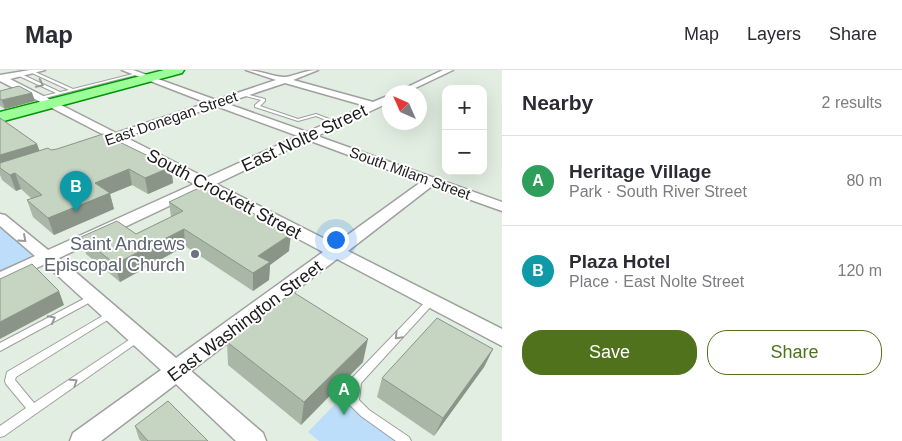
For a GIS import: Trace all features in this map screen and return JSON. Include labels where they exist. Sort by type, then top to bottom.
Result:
[{"type":"main road","points":[[0,117],[51,98],[143,76],[178,70]]},
{"type":"street","points":[[126,70],[143,76]]},
{"type":"street","points":[[250,70],[373,105]]},
{"type":"street","name":"East Donegan Street","points":[[97,143],[314,70]]},
{"type":"street","points":[[416,85],[449,70]]},
{"type":"street","points":[[1,78],[37,71]]},
{"type":"street","name":"South Milam Street","points":[[143,76],[502,207]]},
{"type":"street","points":[[1,78],[51,98]]},
{"type":"street","name":"South Crockett Street","points":[[51,98],[115,137],[204,185],[502,338]]},
{"type":"street","name":"East Nolte Street","points":[[0,279],[382,101]]},
{"type":"street","name":"East Washington Street","points":[[82,441],[177,372],[430,181]]},
{"type":"street","points":[[0,218],[37,251],[48,257],[94,296],[138,338],[254,441]]},
{"type":"lane","points":[[37,71],[73,90]]},
{"type":"lane","points":[[20,74],[51,98],[73,90],[143,76]]},
{"type":"lane","points":[[243,94],[264,100],[257,106],[298,120],[316,115],[335,122]]},
{"type":"lane","points":[[0,347],[94,296]]},
{"type":"lane","points":[[406,441],[365,413],[354,402],[356,381],[431,301]]},
{"type":"lane","points":[[33,409],[10,381],[11,375],[112,313]]},
{"type":"lane","points":[[0,432],[138,338]]},
{"type":"shaded area","points":[[0,218],[48,257],[0,279]]},
{"type":"shaded area","points":[[340,399],[398,441],[319,441],[308,432]]},
{"type":"building","points":[[19,86],[32,93],[0,99],[0,91]]},
{"type":"building","points":[[0,118],[37,144],[0,155]]},
{"type":"building","points":[[103,134],[171,167],[145,178],[129,169],[95,183],[110,193],[48,218],[27,200],[42,195],[15,173],[10,175],[0,168],[0,163],[48,148],[51,150],[57,149]]},
{"type":"building","points":[[203,186],[291,234],[258,256],[270,262],[253,273],[184,229],[115,264],[81,237],[117,221],[136,234],[183,211],[169,202]]},
{"type":"building","points":[[32,264],[59,291],[0,322],[0,279]]},
{"type":"building","points":[[293,292],[368,339],[304,402],[227,342]]},
{"type":"building","points":[[437,318],[493,349],[443,418],[382,378]]},
{"type":"building","points":[[168,401],[208,441],[148,441],[135,426]]},
{"type":"place","name":"Plaza Hotel","points":[[76,212]]},
{"type":"place","name":"Saint Andrews Episcopal Church","points":[[195,254]]},
{"type":"place","name":"Heritage Village","points":[[344,415]]}]
